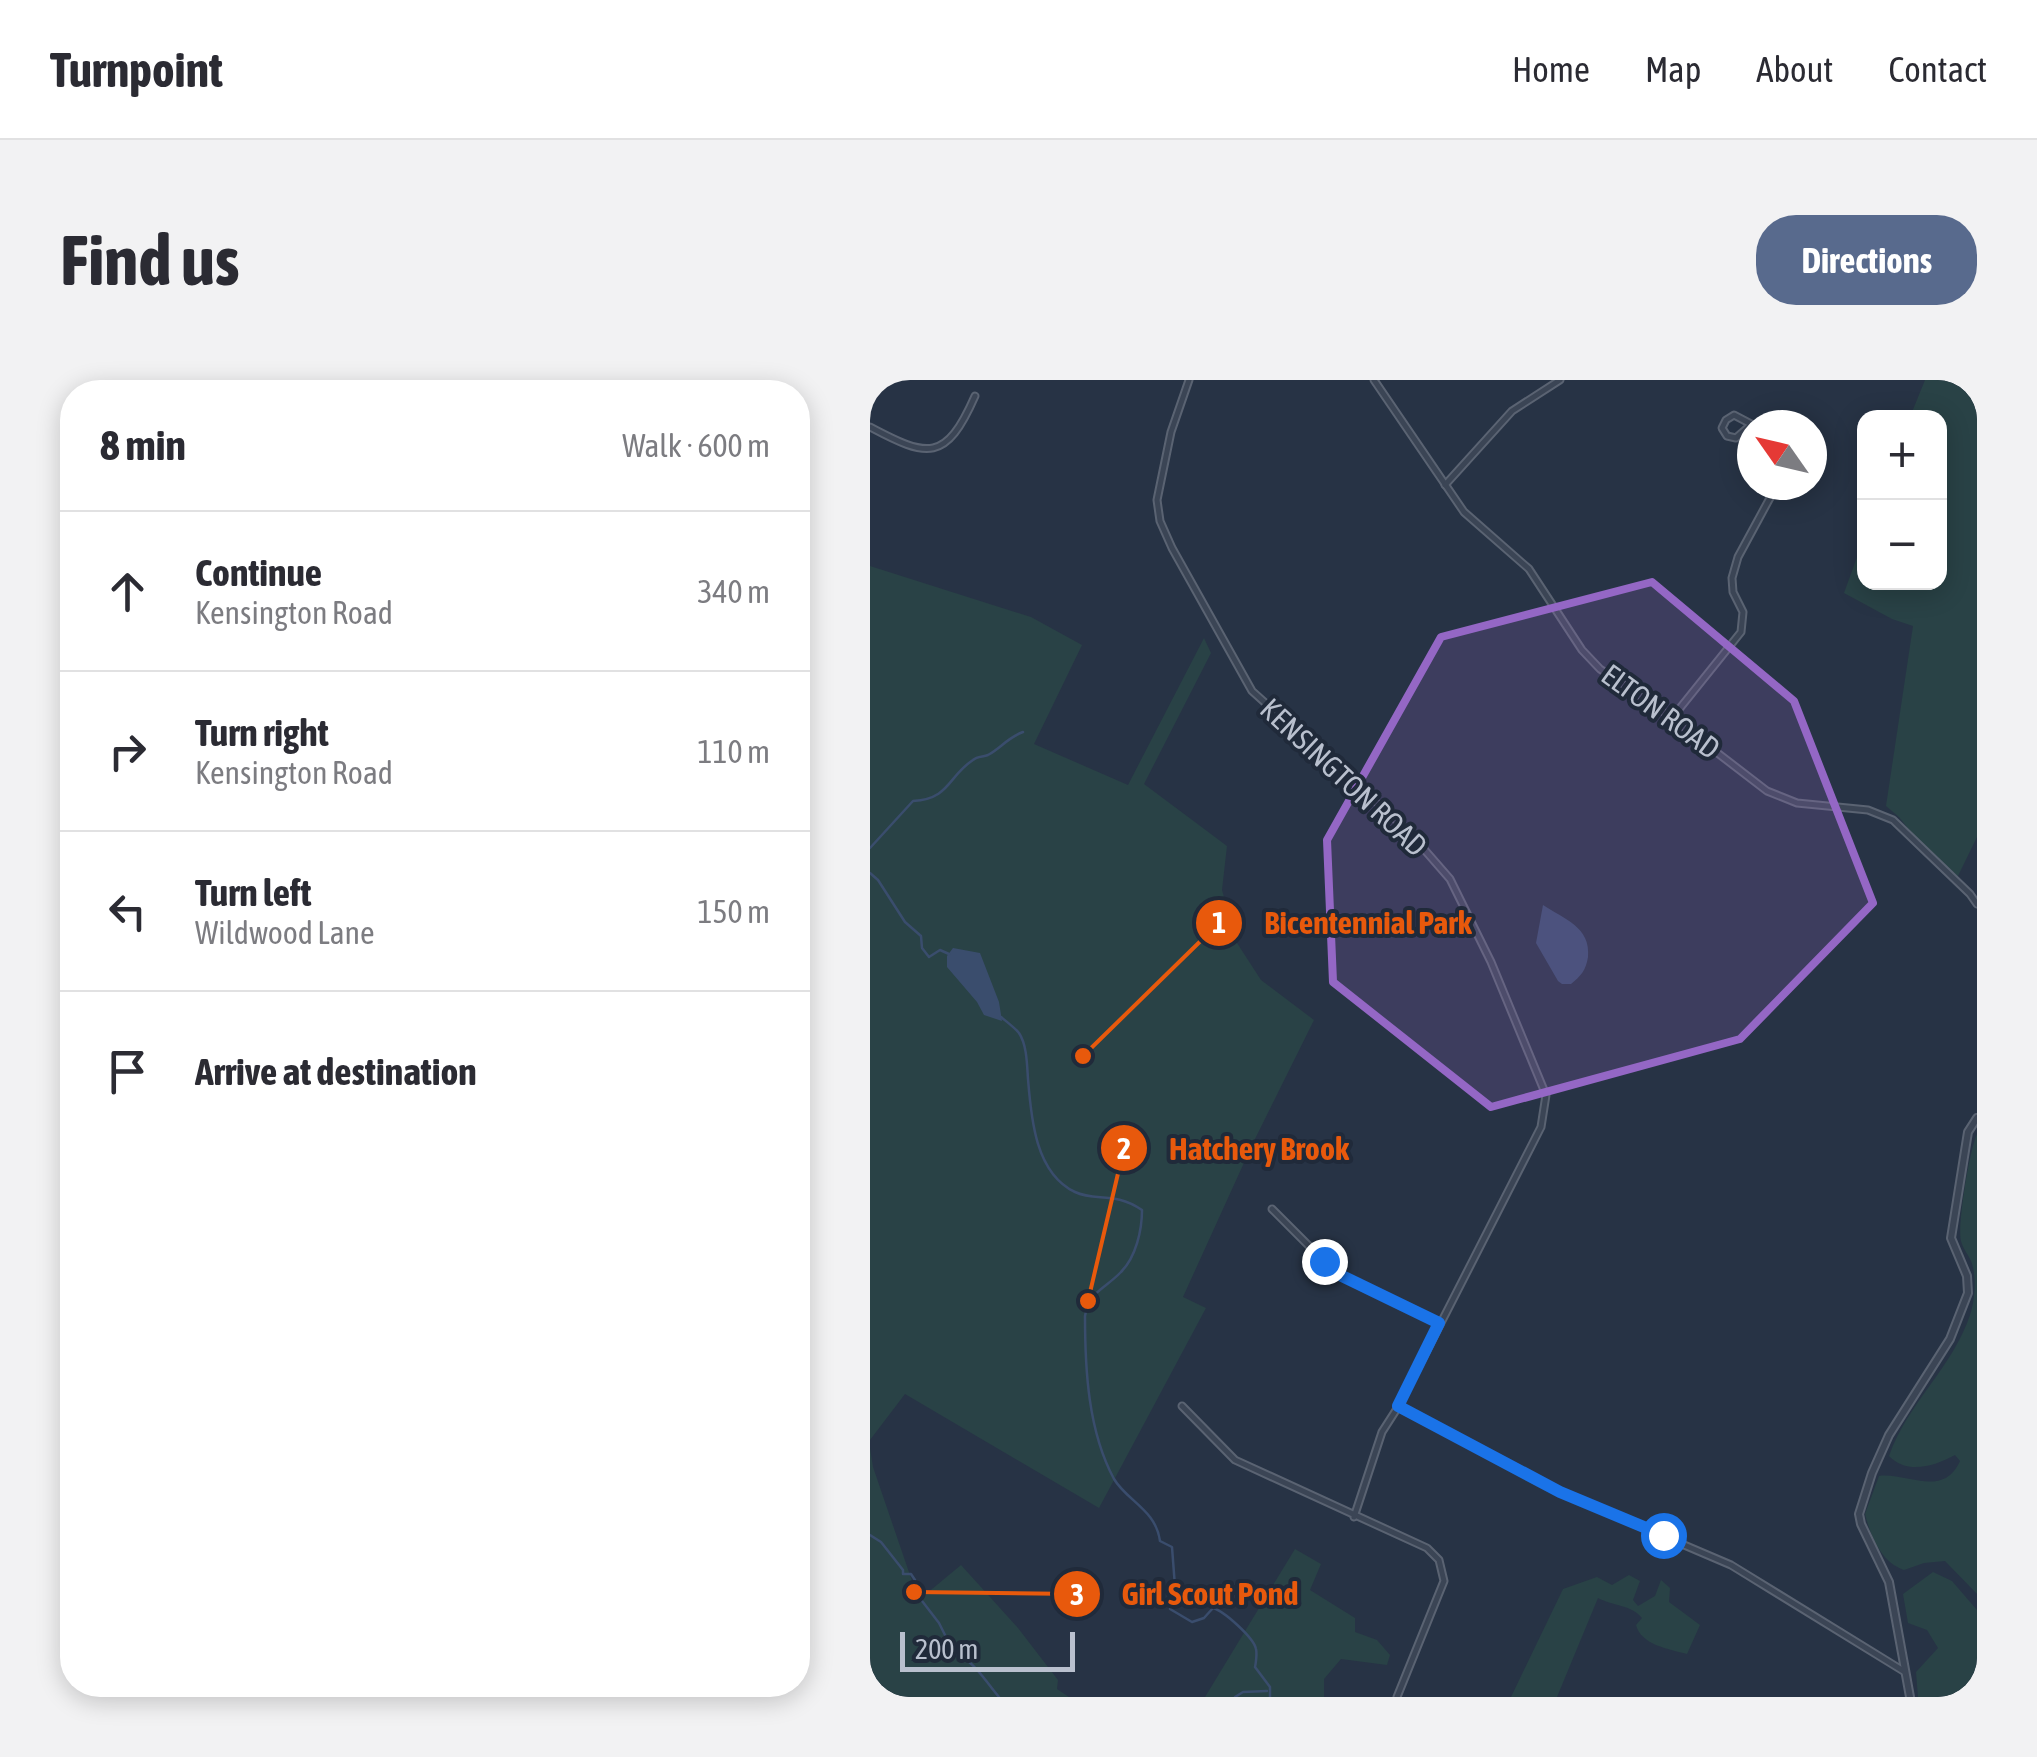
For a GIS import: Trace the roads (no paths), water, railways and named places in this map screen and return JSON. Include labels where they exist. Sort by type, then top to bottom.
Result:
[{"type":"street","name":"KENSINGTON ROAD","points":[[1189,380],[1171,432],[1157,500],[1160,521],[1172,548],[1252,691],[1409,832],[1450,879],[1491,962],[1546,1095],[1541,1127],[1382,1432],[1354,1517]]},
{"type":"street","name":"ELTON ROAD","points":[[1374,380],[1466,514],[1529,569],[1582,650],[1600,668],[1767,791],[1798,802],[1868,810],[1893,820],[1977,904]]},
{"type":"street","points":[[1445,485],[1512,412],[1560,380]]},
{"type":"street","points":[[870,427],[916,449],[939,447],[958,431],[974,396]]},
{"type":"street","points":[[1734,415],[1752,425],[1736,438],[1728,436],[1722,428],[1734,415]]},
{"type":"street","points":[[1672,718],[1742,632],[1742,612],[1732,578],[1738,557],[1769,500]]},
{"type":"street","points":[[1910,1697],[1890,1582],[1859,1514],[1889,1435],[1950,1340],[1968,1293],[1967,1276],[1951,1238],[1968,1132],[1977,1118]]},
{"type":"street","points":[[1272,1209],[1336,1273],[1439,1323]]},
{"type":"street","points":[[1182,1406],[1235,1460],[1427,1548],[1439,1560],[1444,1582],[1397,1697]]},
{"type":"street","points":[[1398,1406],[1560,1492],[1731,1565],[1905,1672]]},
{"type":"water","points":[[1543,905],[1574,925],[1585,938],[1586,966],[1571,984],[1558,981],[1536,943]]},
{"type":"water","points":[[953,948],[980,953],[1002,1021],[984,1015],[947,967],[947,956]]},
{"type":"waterway","points":[[870,848],[913,801],[942,791],[965,766],[1023,732]]},
{"type":"waterway","points":[[870,873],[905,922],[921,936],[922,948],[929,957],[940,950],[949,954]]},
{"type":"waterway","points":[[1001,1017],[1024,1043],[1034,1126],[1051,1172],[1075,1192],[1123,1201],[1142,1210],[1131,1259],[1094,1296],[1085,1316],[1090,1399],[1105,1460],[1120,1487],[1153,1521],[1160,1541],[1172,1547],[1176,1600],[1170,1609],[1192,1622],[1204,1618],[1213,1608],[1238,1626],[1254,1644],[1255,1667],[1270,1687],[1270,1697]]},
{"type":"waterway","points":[[870,1535],[881,1542],[903,1574],[911,1574],[915,1580]]},
{"type":"waterway","points":[[919,1597],[939,1623],[954,1653],[974,1666],[999,1697]]},
{"type":"waterway","points":[[1235,1697],[1243,1692],[1267,1691]]},
{"type":"place","name":"Bicentennial Park","points":[[1083,1056]]},
{"type":"place","name":"Hatchery Brook","points":[[1088,1301]]},
{"type":"place","name":"Girl Scout Pond","points":[[914,1592]]}]
